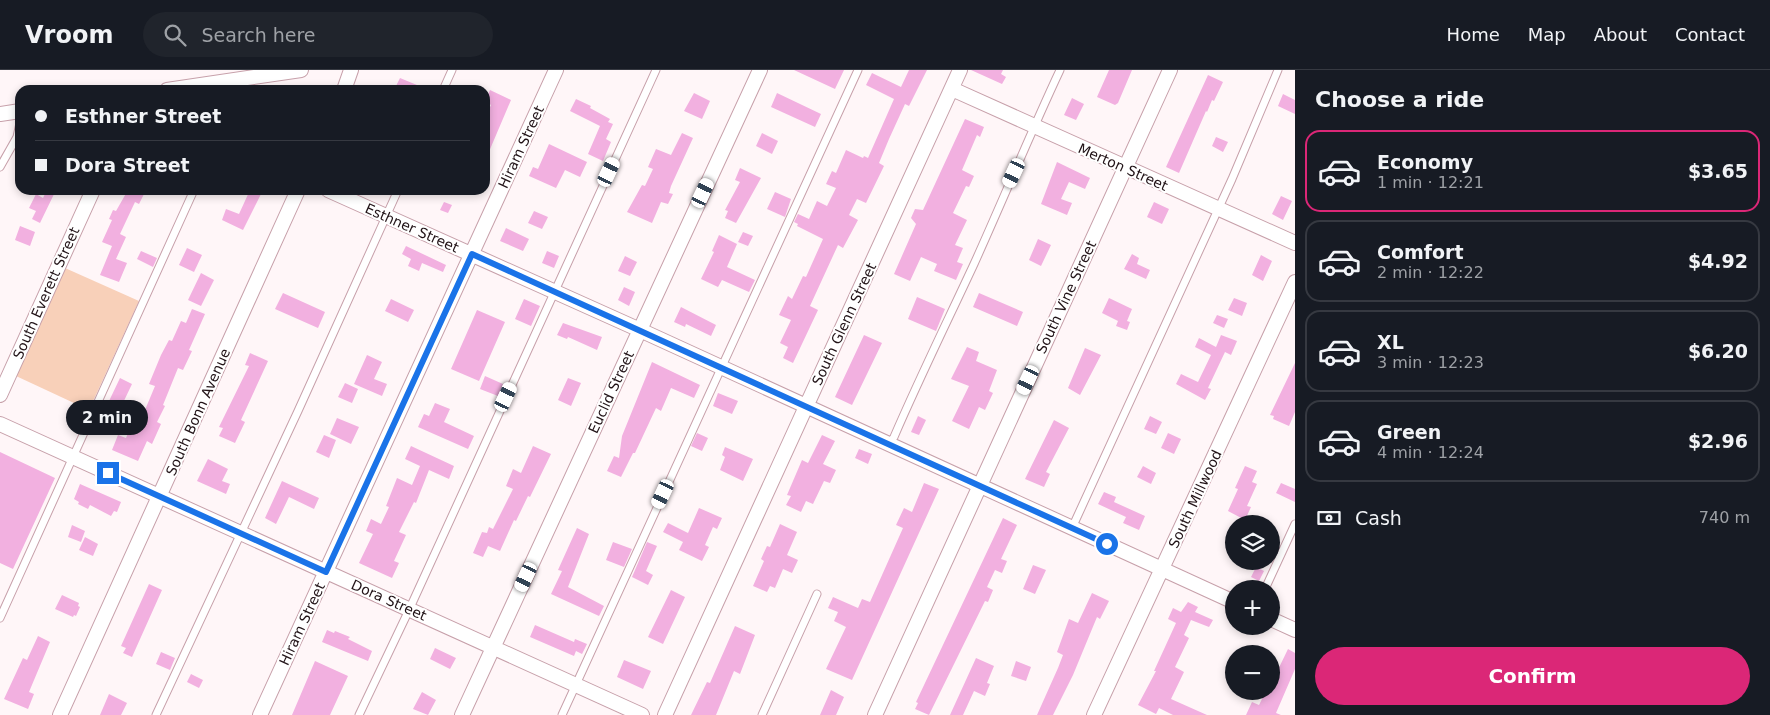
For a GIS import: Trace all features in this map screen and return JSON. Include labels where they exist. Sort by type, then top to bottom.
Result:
[{"type":"street","points":[[241,84],[301,70]]},
{"type":"street","points":[[346,85],[351,70]]},
{"type":"street","name":"Hiram Street","points":[[260,715],[556,70]]},
{"type":"street","name":"Euclid Street","points":[[462,715],[760,70]]},
{"type":"street","name":"South Glenn Street","points":[[665,715],[960,70]]},
{"type":"street","name":"South Vine Street","points":[[875,715],[1170,70]]},
{"type":"street","name":"Merton Street","points":[[952,89],[1295,244]]},
{"type":"street","points":[[0,114],[15,116]]},
{"type":"street","name":"South Everett Street","points":[[0,395],[91,195]]},
{"type":"street","name":"South Bonn Avenue","points":[[60,715],[296,195]]},
{"type":"street","name":"Esthner Street","points":[[339,195],[555,291],[1225,598]]},
{"type":"street","name":"South Millwood","points":[[1094,715],[1295,282]]},
{"type":"street","name":"Dora Street","points":[[0,424],[642,715]]},
{"type":"street","points":[[1280,623],[1295,630]]},
{"type":"lane","points":[[445,85],[452,70]]},
{"type":"lane","points":[[359,715],[656,70]]},
{"type":"lane","points":[[562,715],[858,70]]},
{"type":"lane","points":[[889,444],[894,437],[920,376],[968,278],[1060,70]]},
{"type":"lane","points":[[1072,528],[1218,209],[1278,70]]},
{"type":"lane","points":[[0,166],[15,140]]},
{"type":"lane","points":[[0,618],[192,195]]},
{"type":"lane","points":[[156,715],[298,411],[396,195]]},
{"type":"lane","points":[[1269,580],[1295,524]]},
{"type":"lane","points":[[762,715],[817,594]]},
{"type":"shaded area","points":[[65,268],[139,301],[89,410],[16,376]]},
{"type":"building","points":[[794,70],[844,70],[835,89]]},
{"type":"building","points":[[909,70],[927,70],[909,106],[905,104],[879,163],[884,166],[866,203],[857,199],[849,215],[858,220],[843,248],[838,245],[810,306],[818,310],[793,363],[783,358],[788,347],[780,343],[791,320],[779,315],[788,296],[792,299],[803,276],[806,277],[823,239],[797,226],[798,224],[794,222],[798,214],[809,219],[817,201],[827,206],[836,188],[826,184],[832,171],[836,173],[846,150],[863,158],[864,156],[868,158],[894,99],[866,85],[872,73],[901,87]]},
{"type":"building","points":[[971,70],[1003,70],[1001,74],[1006,77],[1002,84]]},
{"type":"building","points":[[1109,70],[1132,70],[1118,103],[1115,105],[1097,97]]},
{"type":"building","points":[[1208,75],[1223,82],[1214,101],[1212,100],[1206,111],[1179,173],[1166,167]]},
{"type":"building","points":[[400,78],[417,85],[396,85]]},
{"type":"building","points":[[490,90],[511,100],[490,149],[490,107]]},
{"type":"building","points":[[694,93],[710,101],[702,119],[684,111]]},
{"type":"building","points":[[777,93],[821,114],[815,127],[771,107]]},
{"type":"building","points":[[1283,94],[1295,100],[1295,114],[1278,106]]},
{"type":"building","points":[[1072,98],[1084,104],[1076,120],[1064,115]]},
{"type":"building","points":[[576,99],[591,106],[590,108],[610,119],[608,122],[613,124],[606,139],[611,142],[603,161],[588,154],[600,126],[570,111]]},
{"type":"building","points":[[965,119],[984,127],[980,137],[977,135],[962,170],[974,176],[969,187],[966,186],[953,213],[967,220],[955,245],[963,248],[957,262],[963,264],[956,280],[934,271],[937,264],[921,257],[910,281],[894,274],[916,224],[911,218],[915,209],[923,210]]},
{"type":"building","points":[[682,133],[693,138],[671,186],[669,193],[673,194],[668,204],[661,202],[652,223],[627,212],[642,185],[645,186],[653,169],[648,167],[656,149],[671,155]]},
{"type":"building","points":[[762,133],[778,141],[772,154],[756,146]]},
{"type":"building","points":[[1216,137],[1228,142],[1223,152],[1212,146]]},
{"type":"building","points":[[549,144],[587,162],[580,177],[565,170],[556,188],[529,176],[533,167],[538,169]]},
{"type":"building","points":[[1057,162],[1090,178],[1085,189],[1069,182],[1061,199],[1072,203],[1067,215],[1041,204]]},
{"type":"building","points":[[740,168],[761,178],[736,223],[725,218],[728,211],[725,210],[740,182],[735,180]]},
{"type":"building","points":[[775,192],[791,199],[785,217],[767,209]]},
{"type":"building","points":[[36,195],[43,198],[44,195],[54,195],[40,223],[32,219],[36,211],[29,208]]},
{"type":"building","points":[[125,195],[144,195],[139,204],[135,202],[120,234],[126,237],[116,259],[127,263],[119,282],[100,275],[112,246],[102,242],[112,220],[109,219],[113,210],[116,211]]},
{"type":"building","points":[[248,195],[260,195],[243,230],[222,220],[226,209],[239,214]]},
{"type":"building","points":[[1281,196],[1292,201],[1283,220],[1272,214]]},
{"type":"building","points":[[444,202],[452,205],[448,213],[440,210]]},
{"type":"building","points":[[1154,202],[1169,209],[1162,224],[1147,217]]},
{"type":"building","points":[[534,211],[548,217],[542,229],[528,223]]},
{"type":"building","points":[[20,226],[35,232],[30,246],[15,240]]},
{"type":"building","points":[[506,228],[529,239],[523,251],[500,241]]},
{"type":"building","points":[[743,232],[753,236],[748,246],[738,242]]},
{"type":"building","points":[[719,235],[737,244],[727,267],[755,280],[749,292],[722,280],[718,287],[701,279],[714,252],[712,251]]},
{"type":"building","points":[[1038,239],[1051,245],[1041,266],[1029,260]]},
{"type":"building","points":[[406,246],[446,265],[443,272],[422,263],[419,271],[408,266],[411,259],[402,254]]},
{"type":"building","points":[[187,248],[202,255],[194,272],[179,265]]},
{"type":"building","points":[[141,251],[157,258],[153,267],[137,259]]},
{"type":"building","points":[[547,251],[559,256],[554,268],[542,263]]},
{"type":"building","points":[[1132,254],[1139,258],[1137,264],[1150,270],[1146,279],[1124,269]]},
{"type":"building","points":[[1261,255],[1272,261],[1263,281],[1252,275]]},
{"type":"building","points":[[625,256],[637,262],[630,276],[618,271]]},
{"type":"building","points":[[201,273],[214,280],[201,306],[188,300]]},
{"type":"building","points":[[624,287],[635,292],[629,306],[618,300]]},
{"type":"building","points":[[283,293],[325,312],[318,328],[275,309]]},
{"type":"building","points":[[979,293],[1023,312],[1017,326],[973,307]]},
{"type":"building","points":[[917,297],[945,309],[936,331],[908,319]]},
{"type":"building","points":[[1109,298],[1132,309],[1127,321],[1130,322],[1127,330],[1116,326],[1118,321],[1102,313]]},
{"type":"building","points":[[1234,298],[1247,303],[1242,316],[1228,310]]},
{"type":"building","points":[[391,299],[414,310],[408,322],[385,311]]},
{"type":"building","points":[[524,299],[540,306],[531,326],[515,319]]},
{"type":"building","points":[[681,307],[716,325],[711,336],[686,324],[685,327],[674,322]]},
{"type":"building","points":[[192,309],[205,314],[189,350],[192,351],[183,370],[178,368],[163,405],[165,406],[157,422],[161,424],[152,444],[147,441],[138,461],[112,450],[118,435],[126,438],[134,419],[140,422],[155,386],[149,384],[161,355],[169,340],[172,341],[181,321],[186,323]]},
{"type":"building","points":[[477,310],[505,322],[479,381],[451,369]]},
{"type":"building","points":[[1217,315],[1228,319],[1224,328],[1213,323]]},
{"type":"building","points":[[563,323],[602,337],[597,350],[568,337],[567,339],[557,335]]},
{"type":"building","points":[[864,335],[882,343],[852,405],[835,397]]},
{"type":"building","points":[[1221,335],[1237,341],[1231,355],[1225,352],[1208,388],[1211,389],[1205,400],[1176,384],[1181,374],[1198,382],[1211,355],[1195,347],[1199,338],[1216,347]]},
{"type":"building","points":[[967,347],[979,352],[976,361],[997,370],[989,391],[993,393],[985,410],[979,407],[969,429],[952,421],[969,386],[951,379]]},
{"type":"building","points":[[1085,348],[1101,355],[1080,395],[1068,388]]},
{"type":"building","points":[[250,353],[268,361],[241,420],[245,422],[235,443],[219,436],[223,428],[219,427],[249,366],[245,365]]},
{"type":"building","points":[[367,355],[382,362],[374,379],[387,384],[382,396],[354,384]]},
{"type":"building","points":[[652,362],[700,385],[694,398],[671,388],[661,411],[656,408],[635,453],[633,453],[621,477],[607,471],[614,456],[619,458],[622,436]]},
{"type":"building","points":[[1295,363],[1295,412],[1289,426],[1273,419],[1274,416],[1270,415]]},
{"type":"building","points":[[485,376],[503,384],[498,396],[480,389]]},
{"type":"building","points":[[120,378],[132,384],[112,426],[100,420]]},
{"type":"building","points":[[568,378],[581,383],[571,406],[558,400]]},
{"type":"building","points":[[345,383],[358,389],[352,403],[338,397]]},
{"type":"building","points":[[718,393],[738,401],[732,414],[713,406]]},
{"type":"building","points":[[435,403],[450,409],[444,422],[474,436],[468,449],[418,427],[424,414],[429,416]]},
{"type":"building","points":[[918,416],[926,420],[919,435],[911,432]]},
{"type":"building","points":[[1150,416],[1162,422],[1156,434],[1144,429]]},
{"type":"building","points":[[337,418],[359,427],[351,444],[330,434]]},
{"type":"building","points":[[1054,420],[1069,428],[1046,472],[1050,474],[1044,487],[1025,479]]},
{"type":"building","points":[[697,433],[708,438],[702,451],[691,446]]},
{"type":"building","points":[[1168,433],[1181,439],[1174,454],[1161,448]]},
{"type":"building","points":[[324,435],[336,440],[329,458],[316,452]]},
{"type":"building","points":[[822,435],[835,441],[823,464],[836,470],[830,483],[824,481],[813,504],[806,501],[801,512],[786,505],[791,496],[787,495],[802,460],[808,463]]},
{"type":"building","points":[[411,446],[454,466],[449,479],[429,470],[416,503],[414,502],[399,532],[406,535],[394,561],[399,563],[392,578],[359,563],[373,534],[366,531],[371,519],[381,524],[389,507],[386,506],[397,478],[412,485],[420,466],[405,459]]},
{"type":"building","points":[[533,446],[551,454],[530,497],[528,496],[516,521],[514,520],[500,551],[488,546],[483,557],[473,553],[482,532],[487,533],[489,527],[493,529],[513,489],[506,486],[513,469],[521,473]]},
{"type":"building","points":[[725,447],[753,459],[743,481],[720,470],[725,457],[722,455]]},
{"type":"building","points":[[859,449],[872,454],[868,464],[855,458]]},
{"type":"building","points":[[0,452],[55,478],[13,569],[0,563]]},
{"type":"building","points":[[208,459],[228,469],[222,481],[230,484],[226,494],[197,481]]},
{"type":"building","points":[[1143,466],[1156,473],[1151,484],[1137,477]]},
{"type":"building","points":[[1245,466],[1257,471],[1252,482],[1257,484],[1247,506],[1251,507],[1247,515],[1236,515],[1228,511],[1238,489],[1235,488]]},
{"type":"building","points":[[282,481],[319,498],[314,509],[289,497],[276,524],[265,518]]},
{"type":"building","points":[[924,483],[939,489],[852,680],[826,669],[846,627],[834,621],[838,612],[828,608],[833,597],[858,608],[862,599],[870,602],[903,528],[896,525],[904,508],[912,512]]},
{"type":"building","points":[[1281,483],[1295,489],[1295,502],[1276,493]]},
{"type":"building","points":[[80,484],[121,502],[117,512],[114,511],[111,516],[90,505],[88,509],[78,504],[79,502],[74,499]]},
{"type":"building","points":[[1104,492],[1116,497],[1114,502],[1145,516],[1139,530],[1123,523],[1126,517],[1098,504]]},
{"type":"building","points":[[699,508],[722,518],[717,529],[713,527],[705,545],[709,547],[702,561],[679,550],[683,542],[663,532],[668,523],[688,533]]},
{"type":"building","points":[[1003,518],[1017,525],[1001,559],[1007,561],[1002,573],[995,570],[987,587],[993,590],[988,602],[985,601],[929,715],[915,709],[918,703],[916,702]]},
{"type":"building","points":[[780,524],[797,532],[787,555],[798,560],[792,573],[783,569],[775,588],[770,586],[767,592],[753,586],[764,561],[761,559],[767,546],[770,547]]},
{"type":"building","points":[[72,525],[85,531],[81,542],[68,537]]},
{"type":"building","points":[[577,528],[589,534],[568,587],[604,606],[599,616],[551,594],[562,571],[558,570]]},
{"type":"building","points":[[85,537],[98,544],[93,556],[79,550]]},
{"type":"building","points":[[613,542],[632,549],[624,567],[606,560]]},
{"type":"building","points":[[647,542],[657,546],[646,571],[653,575],[648,585],[632,577]]},
{"type":"building","points":[[1033,565],[1046,570],[1035,594],[1023,589]]},
{"type":"building","points":[[1254,570],[1264,571],[1260,580],[1251,577]]},
{"type":"building","points":[[149,584],[162,590],[132,657],[123,653],[126,648],[121,646]]},
{"type":"building","points":[[671,590],[685,597],[663,644],[648,637]]},
{"type":"building","points":[[1092,593],[1109,601],[1100,619],[1097,617],[1073,675],[1053,715],[1037,715],[1063,655],[1057,652],[1069,619],[1078,623]]},
{"type":"building","points":[[62,595],[79,603],[78,606],[80,607],[76,616],[74,615],[73,617],[55,609]]},
{"type":"building","points":[[1188,602],[1198,607],[1195,612],[1213,620],[1209,627],[1191,620],[1184,635],[1189,638],[1175,667],[1184,672],[1171,699],[1207,715],[1173,715],[1159,708],[1156,714],[1138,705],[1156,671],[1154,671],[1176,623],[1168,619],[1173,608],[1181,612]]},
{"type":"building","points":[[535,625],[574,642],[575,639],[587,644],[582,654],[576,651],[574,656],[530,637]]},
{"type":"building","points":[[735,626],[755,635],[740,674],[734,671],[716,715],[691,715],[707,682],[710,683]]},
{"type":"building","points":[[327,630],[350,637],[348,639],[372,651],[368,661],[322,642]]},
{"type":"building","points":[[38,636],[50,642],[29,692],[34,694],[28,709],[4,699],[23,658],[27,660]]},
{"type":"building","points":[[435,648],[456,658],[450,669],[430,659]]},
{"type":"building","points":[[1288,649],[1295,653],[1295,669],[1276,713],[1281,715],[1246,715],[1252,702],[1259,705],[1262,700],[1280,700],[1280,666]]},
{"type":"building","points":[[161,652],[175,658],[170,670],[156,664]]},
{"type":"building","points":[[976,658],[994,666],[987,683],[990,684],[985,696],[974,691],[963,715],[950,715]]},
{"type":"building","points":[[624,660],[651,671],[643,689],[617,677]]},
{"type":"building","points":[[315,661],[348,676],[330,715],[292,715]]},
{"type":"building","points":[[1016,661],[1031,667],[1026,681],[1011,676]]},
{"type":"building","points":[[191,674],[203,680],[199,688],[187,682]]},
{"type":"building","points":[[831,690],[844,697],[836,715],[820,715]]},
{"type":"building","points":[[422,692],[436,700],[428,715],[413,709]]},
{"type":"building","points":[[109,694],[127,703],[121,715],[100,715]]},
{"type":"route","points":[[108,473],[326,572],[472,254],[1107,544]]}]
